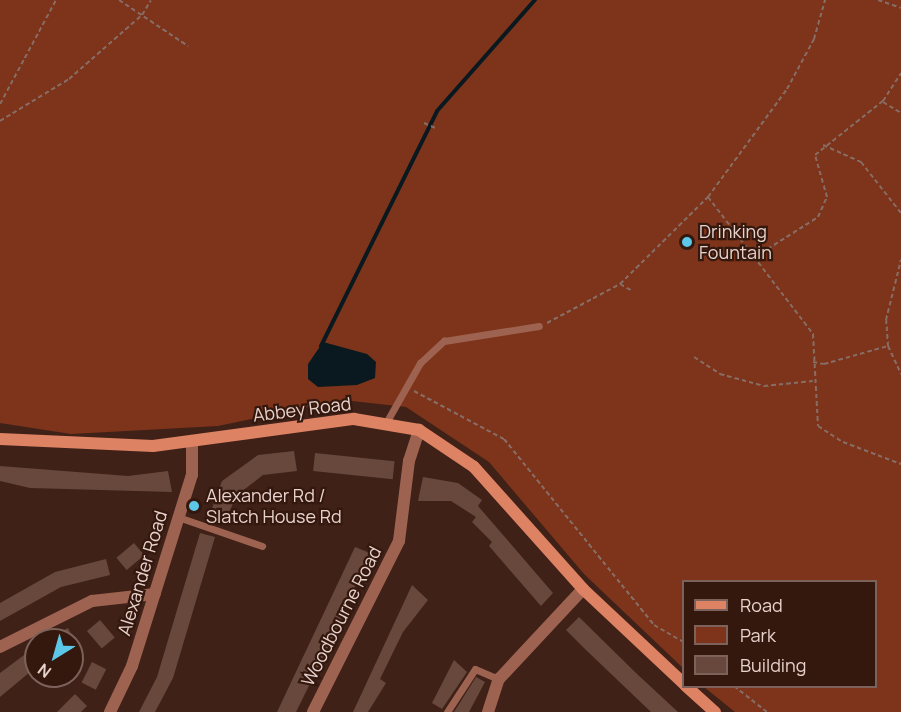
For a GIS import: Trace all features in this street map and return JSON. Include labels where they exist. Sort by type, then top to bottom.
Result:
[{"type":"street","name":"Abbey Road","points":[[0,439],[81,446],[192,441],[321,422],[387,421],[419,430],[474,467],[583,589],[682,682]]},
{"type":"street","name":"Woodbourne Road","points":[[313,712],[399,542],[409,461],[419,430]]},
{"type":"street","name":"Alexander Road","points":[[110,712],[155,594],[194,463],[192,441]]},
{"type":"street","points":[[488,712],[500,679],[583,589]]},
{"type":"street","points":[[0,647],[92,601],[155,594]]},
{"type":"street","name":"Abbey Road","points":[[688,688],[715,712]]},
{"type":"lane","points":[[387,421],[404,385],[444,341],[539,326]]},
{"type":"lane","points":[[178,517],[262,546]]},
{"type":"lane","points":[[447,712],[475,669],[500,679]]},
{"type":"path","points":[[0,104],[56,0]]},
{"type":"path","points":[[119,0],[188,46]]},
{"type":"path","points":[[0,122],[69,79],[142,15],[151,0]]},
{"type":"path","points":[[539,326],[620,284],[708,197],[787,88],[814,39],[825,0]]},
{"type":"path","points":[[878,0],[901,8]]},
{"type":"path","points":[[755,257],[825,208],[827,197],[814,166],[823,145],[883,101],[901,73]]},
{"type":"path","points":[[883,101],[901,113]]},
{"type":"path","points":[[424,123],[435,128]]},
{"type":"path","points":[[823,145],[861,162],[901,213]]},
{"type":"path","points":[[708,197],[813,334],[814,414],[825,433],[901,464]]},
{"type":"path","points":[[901,260],[886,320],[888,345],[901,374]]},
{"type":"path","points":[[620,284],[632,290]]},
{"type":"path","points":[[813,362],[824,364],[888,345]]},
{"type":"path","points":[[694,357],[720,374],[764,386],[814,381]]},
{"type":"path","points":[[404,385],[504,440],[654,625],[682,641]]},
{"type":"path","points":[[735,688],[767,712]]},
{"type":"green space","points":[[0,0],[901,0],[901,712],[735,712],[705,688],[877,688],[877,580],[682,580],[682,667],[584,574],[489,462],[406,407],[343,400],[218,426],[71,434],[0,423]]},
{"type":"shaded area","points":[[323,342],[367,354],[376,362],[375,378],[357,385],[318,387],[308,379],[308,364]]},
{"type":"building","points":[[294,451],[297,471],[263,475],[237,495],[227,517],[211,511],[222,481],[258,455]]},
{"type":"building","points":[[315,453],[395,461],[393,479],[313,471]]},
{"type":"building","points":[[0,466],[128,476],[168,471],[172,492],[30,488],[0,481]]},
{"type":"building","points":[[423,477],[458,483],[482,500],[478,506],[553,593],[541,606],[489,546],[492,542],[472,522],[476,517],[451,501],[418,501]]},
{"type":"building","points":[[200,533],[215,537],[173,678],[155,712],[139,712],[157,677]]},
{"type":"building","points":[[134,543],[144,555],[127,570],[116,558]]},
{"type":"building","points":[[355,547],[370,553],[334,635],[296,712],[277,712]]},
{"type":"building","points":[[106,559],[110,575],[61,587],[0,621],[0,603],[55,572]]},
{"type":"building","points":[[412,585],[428,600],[403,632],[380,679],[386,683],[368,712],[353,712]]},
{"type":"building","points":[[579,617],[678,712],[651,712],[586,650],[566,630]]},
{"type":"building","points":[[100,620],[115,638],[102,649],[87,631]]},
{"type":"building","points":[[24,655],[24,677],[0,697],[0,673]]},
{"type":"building","points":[[454,660],[467,672],[442,709],[432,703]]},
{"type":"building","points":[[92,662],[106,669],[96,690],[84,684],[84,678]]},
{"type":"building","points":[[476,677],[485,682],[469,712],[454,712]]},
{"type":"building","points":[[75,694],[87,706],[81,712],[57,712]]},
{"type":"waterway","points":[[321,346],[437,111],[535,0]]},
{"type":"place","name":"Drinking Fountain","points":[[687,242]]},
{"type":"place","name":"Alexander Rd / Slatch House Rd","points":[[194,506]]}]
